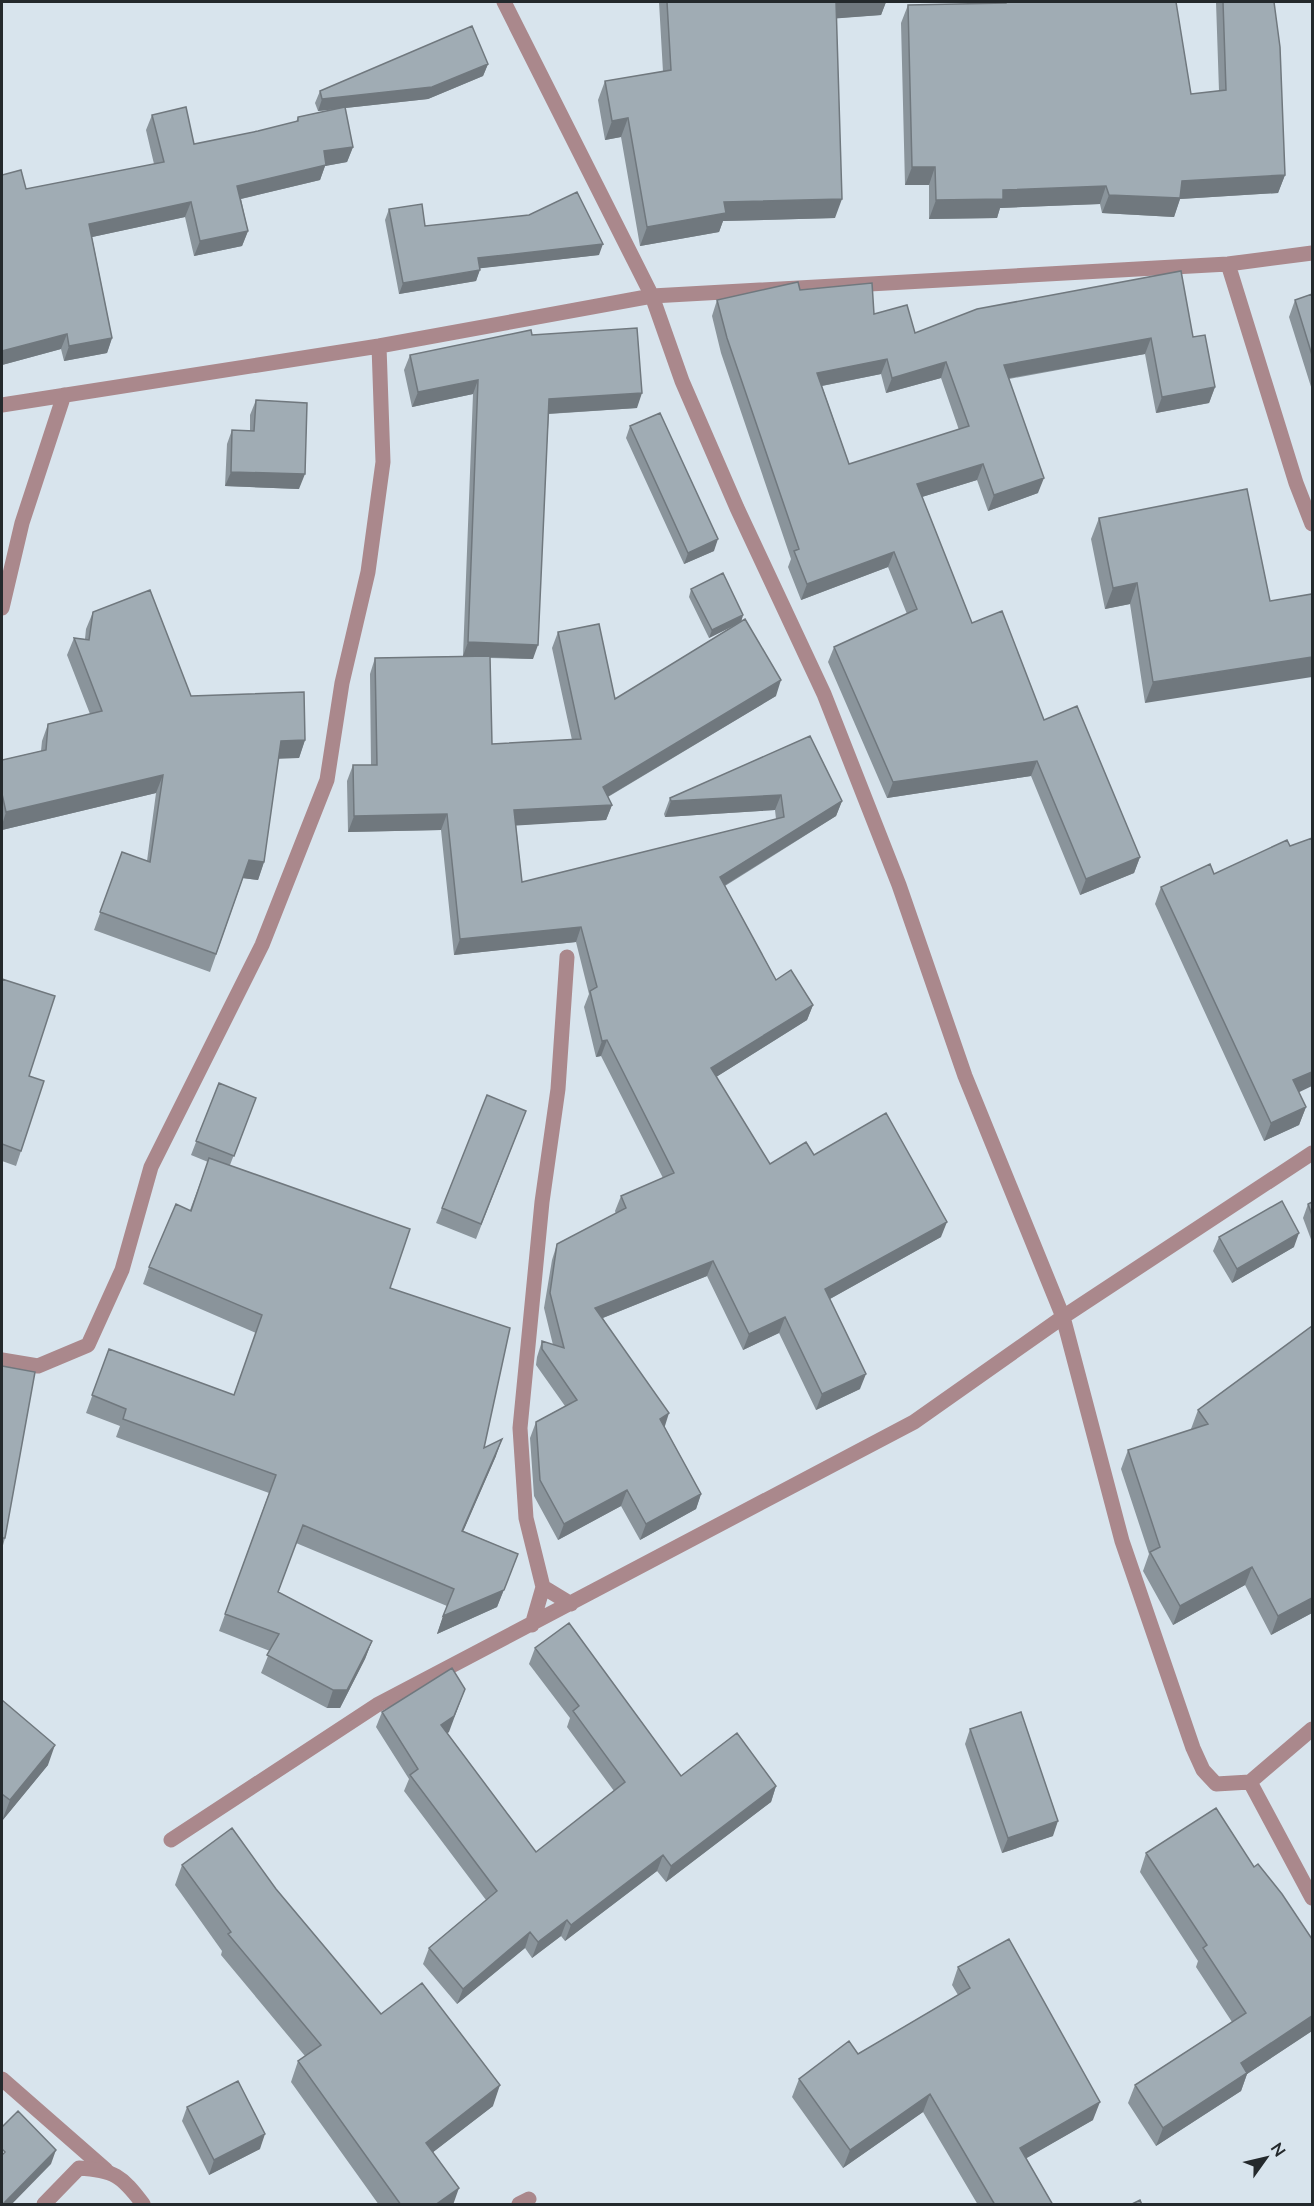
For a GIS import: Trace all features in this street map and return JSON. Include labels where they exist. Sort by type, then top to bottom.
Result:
[{"type":"street","points":[[504,2],[652,296],[686,392],[737,508],[824,694],[899,885],[965,1076],[1063,1317],[1122,1541],[1203,1770],[1216,1784],[1250,1782],[1312,1730]]},
{"type":"street","points":[[2,405],[379,346],[652,296],[1228,264],[1312,253]]},
{"type":"street","points":[[1228,264],[1296,483],[1312,524]]},
{"type":"street","points":[[2,1360],[38,1366],[88,1345],[122,1270],[151,1167],[262,945],[308,834],[327,780],[342,683],[368,572],[383,462],[379,346]]},
{"type":"street","points":[[2,608],[22,523],[64,395]]},
{"type":"street","points":[[532,1625],[543,1587],[526,1518],[520,1428],[542,1202],[558,1089],[567,957]]},
{"type":"street","points":[[171,1840],[377,1705],[914,1422],[1063,1317],[1312,1153]]},
{"type":"street","points":[[543,1587],[571,1604]]},
{"type":"street","points":[[1250,1782],[1312,1898]]},
{"type":"street","points":[[2,2079],[106,2170],[129,2186],[143,2205]]},
{"type":"street","points":[[44,2205],[79,2168],[106,2170]]},
{"type":"building","points":[[667,2],[836,2],[842,199],[724,202],[726,213],[647,227],[628,118],[612,121],[605,81],[671,70]]},
{"type":"building","points":[[1006,2],[1176,2],[1191,94],[1226,90],[1223,2],[1274,2],[1280,47],[1285,175],[1182,181],[1180,198],[1109,195],[1106,186],[1003,190],[1003,199],[936,200],[935,167],[912,167],[908,5]]},
{"type":"building","points":[[472,26],[488,64],[432,87],[322,99],[320,91]]},
{"type":"building","points":[[186,107],[194,144],[258,131],[298,121],[298,117],[345,107],[353,147],[324,151],[326,165],[237,186],[248,231],[200,241],[191,202],[89,224],[112,338],[69,346],[67,334],[2,351],[2,175],[21,170],[26,189],[164,162],[152,115]]},
{"type":"building","points":[[577,192],[603,244],[478,258],[480,270],[403,283],[389,209],[422,204],[425,226],[529,215]]},
{"type":"building","points":[[1181,271],[1193,337],[1205,335],[1215,387],[1162,397],[1151,338],[1004,365],[1044,478],[994,495],[983,464],[917,484],[972,623],[1002,611],[1044,720],[1077,706],[1140,857],[1086,879],[1037,761],[893,782],[834,647],[917,609],[894,552],[807,584],[794,551],[799,549],[727,338],[717,300],[798,282],[800,290],[872,283],[874,314],[907,305],[915,333],[977,309]],"holes":[[[887,359],[892,378],[946,362],[969,426],[849,464],[817,373]]]},
{"type":"building","points":[[1312,294],[1312,355],[1295,300]]},
{"type":"building","points":[[637,328],[642,393],[549,399],[538,645],[468,642],[478,380],[418,392],[410,355],[531,330],[532,335]]},
{"type":"building","points":[[256,400],[307,403],[305,474],[231,472],[232,430],[254,431]]},
{"type":"building","points":[[660,413],[718,539],[688,553],[630,426]]},
{"type":"building","points":[[1247,489],[1270,601],[1312,594],[1312,657],[1153,682],[1137,583],[1113,588],[1099,518]]},
{"type":"building","points":[[723,573],[743,615],[712,630],[691,589]]},
{"type":"building","points":[[150,590],[191,696],[304,692],[305,740],[281,741],[264,862],[249,860],[216,954],[100,912],[122,852],[150,862],[163,775],[6,812],[2,794],[2,760],[46,750],[48,724],[102,711],[74,638],[89,640],[93,612]]},
{"type":"building","points":[[745,619],[781,680],[603,787],[612,805],[514,810],[522,882],[784,817],[781,795],[671,801],[670,798],[810,736],[842,801],[720,877],[776,980],[791,970],[813,1005],[711,1068],[770,1164],[806,1142],[814,1155],[886,1113],[947,1222],[825,1289],[866,1374],[822,1394],[785,1317],[749,1334],[713,1261],[595,1308],[669,1413],[660,1419],[701,1494],[646,1524],[627,1490],[564,1524],[540,1480],[536,1422],[577,1400],[542,1349],[542,1341],[564,1348],[550,1293],[557,1244],[626,1208],[621,1196],[674,1173],[607,1040],[602,1041],[590,991],[597,987],[581,927],[460,939],[447,814],[354,816],[353,765],[377,765],[375,658],[490,656],[492,744],[581,739],[558,632],[599,624],[615,699]]},
{"type":"building","points":[[1312,838],[1312,1072],[1293,1080],[1306,1107],[1271,1123],[1161,887],[1210,864],[1214,874],[1287,840],[1290,846]]},
{"type":"building","points":[[2,979],[55,996],[29,1076],[44,1081],[21,1151],[2,1144]]},
{"type":"building","points":[[219,1083],[256,1098],[234,1156],[196,1141]]},
{"type":"building","points":[[487,1095],[526,1111],[481,1224],[442,1208]]},
{"type":"building","points":[[209,1158],[410,1229],[390,1288],[510,1328],[484,1448],[502,1439],[462,1531],[518,1554],[504,1590],[443,1616],[454,1589],[303,1525],[278,1592],[372,1641],[347,1690],[333,1690],[267,1655],[279,1634],[225,1614],[276,1475],[123,1419],[126,1409],[92,1395],[109,1349],[234,1395],[262,1315],[149,1267],[176,1204],[191,1211]]},
{"type":"building","points":[[1282,1201],[1299,1233],[1237,1269],[1219,1237]]},
{"type":"building","points":[[1312,1202],[1312,1215],[1308,1204]]},
{"type":"building","points":[[1312,1326],[1312,1598],[1278,1616],[1252,1567],[1180,1606],[1150,1552],[1160,1547],[1128,1450],[1208,1424],[1198,1410]]},
{"type":"building","points":[[2,1366],[35,1372],[5,1538],[2,1538]]},
{"type":"building","points":[[569,1623],[681,1776],[737,1733],[776,1786],[671,1866],[663,1855],[571,1925],[567,1920],[538,1942],[530,1932],[463,1989],[429,1948],[497,1891],[410,1775],[418,1769],[382,1712],[452,1668],[465,1689],[454,1716],[441,1725],[536,1852],[625,1782],[573,1711],[579,1706],[535,1648]]},
{"type":"building","points":[[2,1700],[55,1745],[10,1800],[2,1794]]},
{"type":"building","points":[[1021,1712],[1058,1821],[1008,1838],[970,1729]]},
{"type":"building","points":[[1216,1808],[1254,1867],[1258,1864],[1282,1894],[1312,1939],[1312,2016],[1241,2063],[1247,2073],[1163,2128],[1135,2085],[1246,2013],[1203,1948],[1207,1945],[1146,1853]]},
{"type":"building","points":[[232,1828],[276,1889],[381,2014],[422,1983],[500,2085],[426,2143],[459,2188],[435,2205],[401,2205],[298,2061],[321,2045],[228,1934],[231,1932],[182,1865]]},
{"type":"building","points":[[1009,1939],[1100,2102],[1020,2148],[1053,2205],[995,2205],[930,2094],[850,2150],[799,2079],[849,2041],[858,2054],[970,1988],[958,1967]]},
{"type":"building","points":[[238,2081],[265,2134],[214,2160],[187,2107]]},
{"type":"building","points":[[18,2111],[56,2150],[2,2205],[2,2155],[5,2152],[2,2149],[2,2127]]},
{"type":"building","points":[[1140,2200],[1142,2205],[1130,2205]]}]
